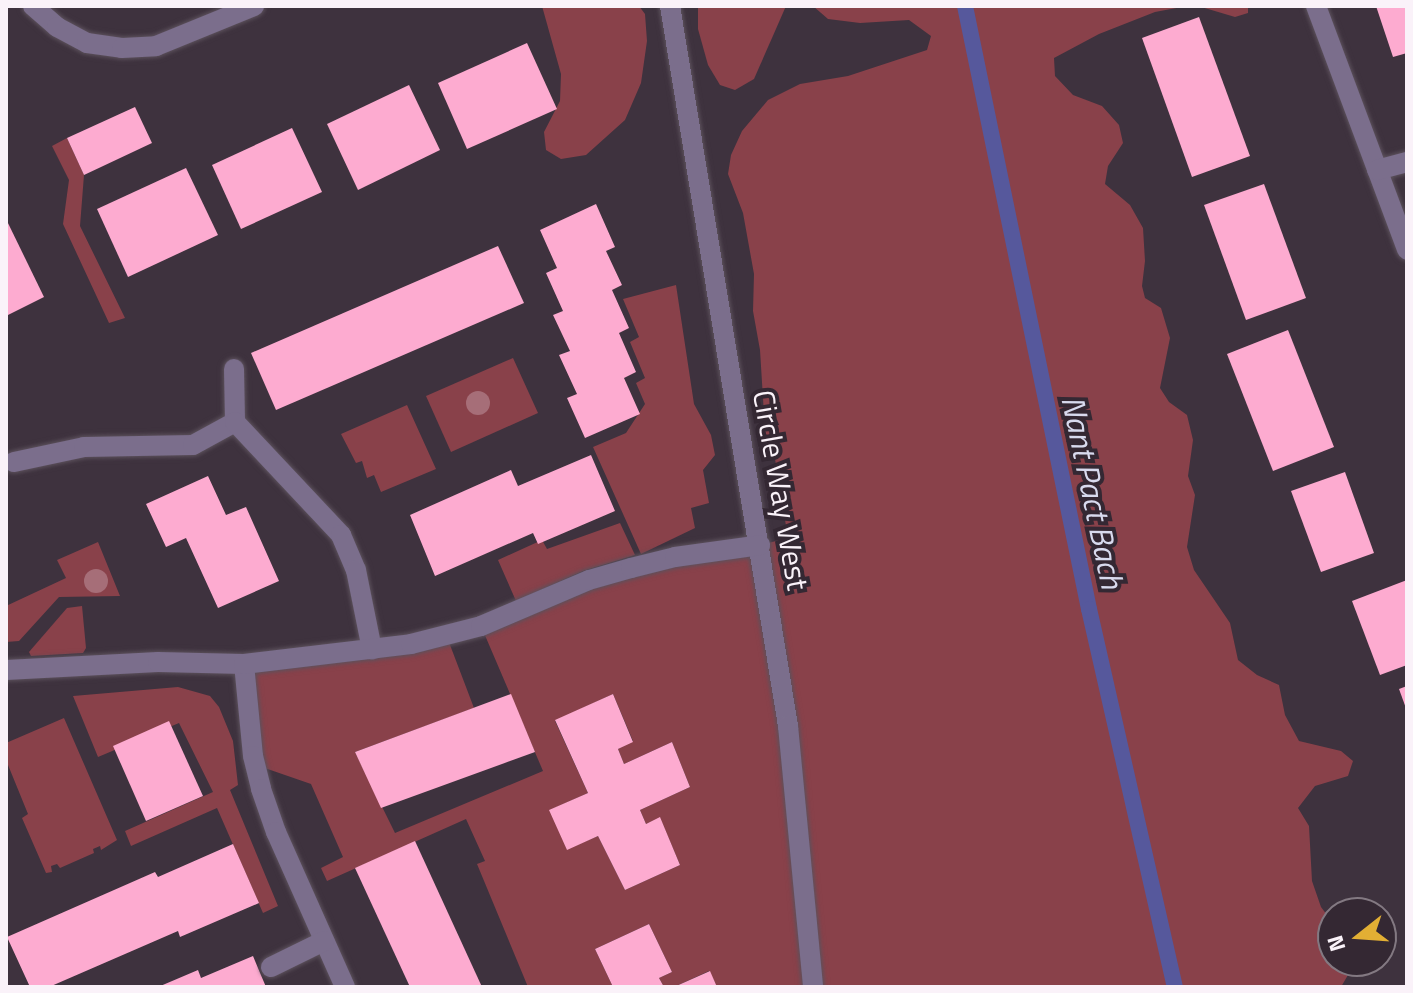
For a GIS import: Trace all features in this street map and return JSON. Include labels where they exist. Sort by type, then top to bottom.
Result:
[{"type":"street","points":[[33,6],[57,27],[87,43],[122,48],[156,46],[254,6]]},
{"type":"street","name":"Circle Way West","points":[[670,6],[788,726],[813,987]]},
{"type":"street","points":[[1316,6],[1407,250]]},
{"type":"street","points":[[1377,170],[1407,162]]},
{"type":"street","points":[[234,369],[235,422],[341,535],[356,570],[372,649]]},
{"type":"street","points":[[14,462],[84,447],[193,445],[235,422]]},
{"type":"street","points":[[6,670],[158,662],[244,664],[447,637],[589,580],[675,557],[760,545]]},
{"type":"street","points":[[244,664],[253,756],[261,789],[276,832],[345,987]]},
{"type":"street","points":[[271,967],[324,941]]},
{"type":"shaded area","points":[[542,6],[639,6],[645,14],[647,41],[641,83],[625,120],[586,155],[561,159],[546,150],[544,132],[560,101],[561,74]]},
{"type":"shaded area","points":[[698,6],[786,6],[754,79],[735,90],[720,85],[708,65],[698,29]]},
{"type":"shaded area","points":[[813,6],[1187,6],[1155,12],[1099,34],[1054,58],[1055,76],[1073,95],[1102,106],[1119,125],[1123,143],[1108,166],[1105,184],[1130,205],[1143,228],[1145,261],[1142,286],[1145,298],[1161,308],[1170,338],[1160,388],[1169,402],[1187,415],[1193,440],[1188,476],[1195,495],[1187,547],[1194,570],[1230,623],[1238,660],[1257,675],[1279,685],[1285,715],[1299,741],[1341,751],[1353,761],[1348,776],[1315,786],[1298,808],[1309,826],[1312,881],[1318,897],[1317,977],[1347,977],[1341,987],[717,987],[709,971],[674,987],[664,987],[659,978],[672,972],[649,924],[595,949],[613,987],[528,987],[477,864],[485,861],[466,819],[327,881],[321,868],[343,857],[311,784],[256,765],[244,664],[447,637],[474,708],[355,752],[395,833],[543,771],[481,626],[543,599],[788,538],[775,459],[765,431],[760,350],[753,311],[754,274],[743,213],[728,174],[731,155],[742,131],[768,100],[800,84],[848,76],[927,50],[931,36],[909,20],[860,23],[828,19]],"holes":[[[613,694],[633,741],[618,749],[624,764],[672,742],[690,787],[640,810],[646,824],[660,818],[680,865],[625,890],[598,836],[567,849],[550,810],[588,793],[555,721]]]},
{"type":"shaded area","points":[[1198,6],[1248,6],[1248,13],[1235,17]]},
{"type":"shaded area","points":[[67,138],[84,175],[80,226],[125,318],[109,323],[63,224],[69,180],[52,146]]},
{"type":"shaded area","points":[[676,285],[694,404],[711,435],[715,455],[703,470],[709,503],[691,508],[695,528],[641,554],[593,447],[626,433],[645,404],[636,383],[645,378],[630,342],[639,337],[623,299]]},
{"type":"shaded area","points":[[513,358],[538,413],[451,452],[426,396]]},
{"type":"shaded area","points":[[407,405],[436,469],[381,492],[374,475],[367,478],[362,461],[356,463],[341,434]]},
{"type":"shaded area","points":[[620,523],[635,555],[583,571],[516,601],[498,560],[542,540],[547,549]]},
{"type":"shaded area","points":[[98,542],[120,596],[59,597],[19,641],[6,642],[6,606],[66,578],[57,560]]},
{"type":"shaded area","points":[[82,606],[86,648],[83,653],[31,656],[29,652],[67,608]]},
{"type":"shaded area","points":[[178,687],[210,696],[219,707],[233,741],[238,785],[230,790],[278,906],[263,913],[217,808],[131,846],[125,831],[213,792],[179,723],[98,757],[73,696]]},
{"type":"shaded area","points":[[64,718],[117,840],[101,850],[100,846],[93,849],[94,853],[60,868],[57,864],[51,866],[52,872],[46,873],[22,818],[28,814],[6,760],[6,743]]},
{"type":"building","points":[[1376,6],[1407,6],[1407,53],[1393,57]]},
{"type":"building","points":[[1199,17],[1250,156],[1192,177],[1142,38]]},
{"type":"building","points":[[527,43],[557,109],[467,149],[438,83]]},
{"type":"building","points":[[409,85],[440,150],[358,190],[327,124]]},
{"type":"building","points":[[135,107],[152,143],[84,175],[67,138]]},
{"type":"building","points":[[292,128],[322,192],[241,229],[212,165]]},
{"type":"building","points":[[186,168],[218,235],[128,277],[97,209]]},
{"type":"building","points":[[1264,184],[1306,298],[1246,320],[1204,205]]},
{"type":"building","points":[[596,204],[615,247],[606,251],[622,285],[612,290],[629,328],[619,333],[636,372],[624,378],[640,414],[585,438],[567,398],[577,394],[559,355],[570,351],[553,315],[563,311],[546,273],[557,268],[540,230]]},
{"type":"building","points":[[6,219],[44,297],[6,316]]},
{"type":"building","points":[[498,246],[524,303],[276,410],[251,353]]},
{"type":"building","points":[[1288,330],[1334,447],[1273,471],[1227,354]]},
{"type":"building","points":[[591,455],[615,511],[538,544],[533,533],[435,576],[410,515],[511,470],[518,486]]},
{"type":"building","points":[[1345,472],[1374,553],[1321,572],[1291,491]]},
{"type":"building","points":[[208,476],[226,515],[246,507],[279,581],[218,608],[186,538],[166,547],[146,504]]},
{"type":"building","points":[[1407,580],[1407,665],[1380,675],[1352,601]]},
{"type":"building","points":[[1407,686],[1407,711],[1399,689]]},
{"type":"building","points":[[511,694],[535,752],[381,808],[355,752]]},
{"type":"building","points":[[613,694],[633,742],[618,749],[624,764],[672,742],[690,787],[640,810],[646,824],[660,817],[680,865],[625,890],[598,836],[567,850],[549,810],[588,793],[555,720]]},
{"type":"building","points":[[169,721],[203,796],[146,821],[113,746]]},
{"type":"building","points":[[415,841],[482,987],[410,987],[355,868]]},
{"type":"building","points":[[233,844],[259,903],[180,937],[178,931],[49,987],[30,987],[7,937],[155,872],[158,877]]},
{"type":"building","points":[[649,924],[672,972],[659,978],[664,987],[613,987],[595,949]]},
{"type":"building","points":[[253,956],[266,987],[158,987],[198,970],[201,978]]},
{"type":"building","points":[[710,971],[717,987],[674,987]]},
{"type":"waterway","name":"Nant Pact Bach","points":[[965,6],[1089,609],[1175,987]]}]
